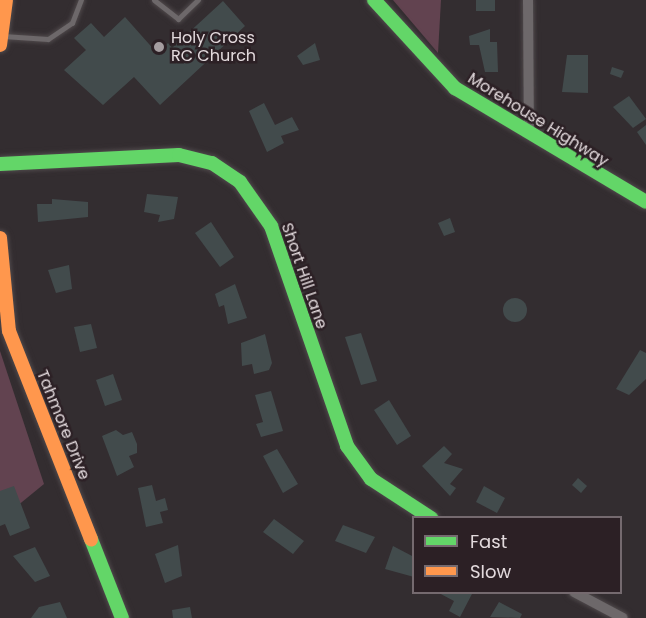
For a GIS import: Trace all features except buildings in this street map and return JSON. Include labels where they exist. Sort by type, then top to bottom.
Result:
[{"type":"street","points":[[1,40],[6,0]]},
{"type":"street","name":"Morehouse Highway","points":[[374,0],[455,88],[646,202]]},
{"type":"street","points":[[528,0],[529,133]]},
{"type":"street","name":"Short Hill Lane","points":[[0,164],[179,155],[212,163],[240,182],[271,226],[347,446],[370,479],[428,516]]},
{"type":"street","name":"Tahmore Drive","points":[[0,238],[9,331],[122,618]]},
{"type":"street","points":[[578,594],[623,618]]},
{"type":"lane","points":[[1,40],[48,39],[72,23],[81,0]]},
{"type":"lane","points":[[154,0],[178,20],[198,0]]},
{"type":"shaded area","points":[[393,0],[441,0],[438,53]]},
{"type":"shaded area","points":[[0,351],[44,484],[0,520]]},
{"type":"traffic: fast","points":[[374,0],[455,88],[646,202]]},
{"type":"traffic: fast","points":[[0,164],[179,155],[212,163],[240,182],[271,226],[347,446],[371,479],[428,516]]},
{"type":"traffic: fast","points":[[91,539],[122,618]]},
{"type":"traffic: slow","points":[[0,45],[6,0]]},
{"type":"traffic: slow","points":[[0,238],[9,331],[91,539]]},
{"type":"place","name":"Holy Cross RC Church","points":[[159,47]]}]
